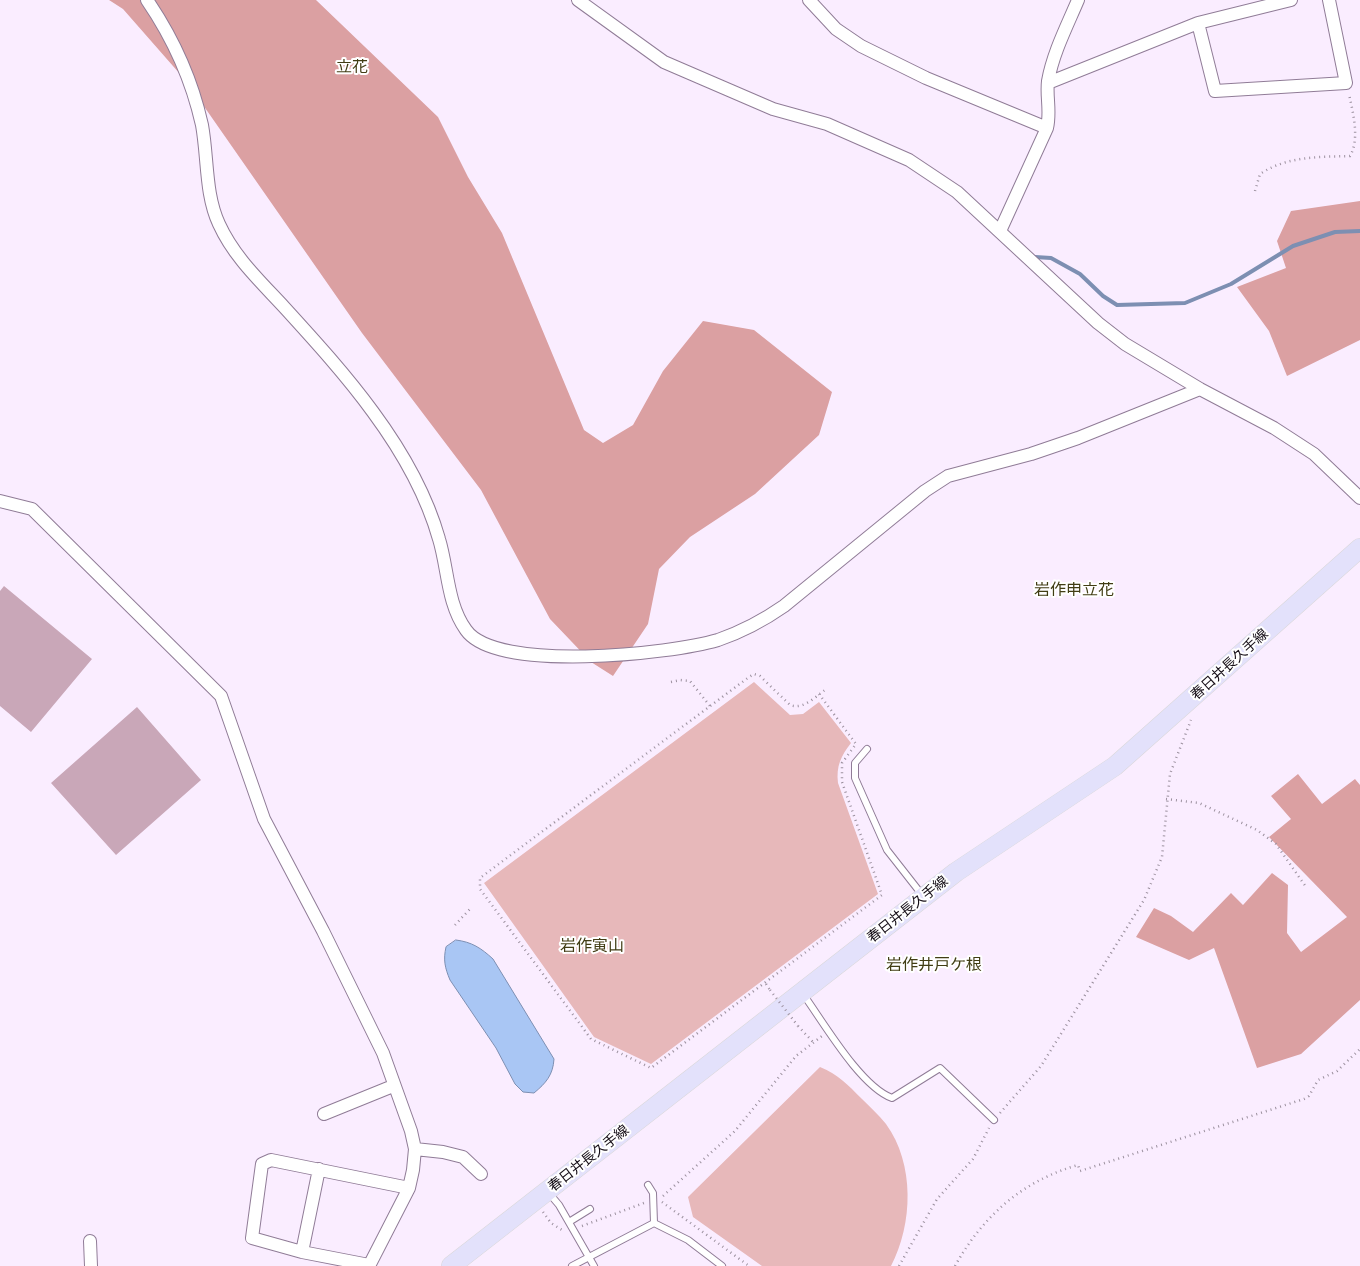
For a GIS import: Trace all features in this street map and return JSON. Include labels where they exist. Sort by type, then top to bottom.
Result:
[{"type":"main road","name":"春日井長久手線","points":[[451,1266],[956,872],[1115,766],[1192,700],[1360,548]]},
{"type":"street","points":[[147,0],[164,26],[188,76],[202,126],[209,187],[218,223],[238,257],[327,354],[373,412],[403,457],[424,498],[439,539],[459,620],[468,633],[492,647],[574,656],[642,654],[685,648],[720,639],[767,617],[784,606],[925,491],[948,476],[1031,454],[1078,438],[1200,389]]},
{"type":"street","points":[[578,0],[664,62],[773,109],[827,124],[909,160],[958,192],[1098,323],[1125,344],[1200,389],[1274,428],[1314,454],[1360,498]]},
{"type":"street","points":[[809,0],[836,29],[861,46],[926,78],[1047,128]]},
{"type":"street","points":[[1000,231],[1047,128],[1050,114],[1048,83],[1054,58],[1078,0]]},
{"type":"street","points":[[1048,83],[1198,23],[1291,0]]},
{"type":"street","points":[[1198,23],[1214,91],[1346,83],[1329,0]]},
{"type":"street","points":[[0,501],[32,509],[220,696],[264,819],[383,1054],[412,1131],[415,1149],[414,1170],[408,1188],[369,1266],[302,1252],[252,1238],[262,1164],[271,1160],[408,1188]]},
{"type":"street","points":[[324,1114],[394,1086]]},
{"type":"street","points":[[415,1149],[443,1152],[463,1157],[481,1174]]},
{"type":"street","points":[[302,1252],[318,1169]]},
{"type":"street","points":[[90,1241],[91,1266]]},
{"type":"lane","points":[[866,749],[855,763],[854,778],[887,850],[924,897]]},
{"type":"lane","points":[[802,993],[864,1077],[882,1095],[892,1098],[940,1068],[994,1120]]},
{"type":"lane","points":[[648,1185],[654,1193],[654,1223]]},
{"type":"lane","points":[[547,1191],[570,1222],[594,1266]]},
{"type":"lane","points":[[570,1222],[590,1209]]},
{"type":"lane","points":[[572,1266],[654,1223]]},
{"type":"lane","points":[[654,1223],[688,1240],[722,1266]]},
{"type":"path","points":[[1255,192],[1260,174],[1272,166],[1306,158],[1350,156],[1356,148],[1356,139],[1346,83]]},
{"type":"path","points":[[819,694],[856,744],[842,763],[842,782],[882,895],[652,1068],[591,1039],[480,889],[478,884],[480,878],[754,674],[760,676],[790,705],[796,708],[825,690]]},
{"type":"path","points":[[671,682],[680,680],[690,681],[710,706]]},
{"type":"path","points":[[899,1266],[937,1199],[973,1159],[994,1120],[1041,1066],[1144,900],[1162,857],[1166,799],[1170,774],[1196,706],[1192,700]]},
{"type":"path","points":[[1166,799],[1199,803],[1263,834],[1282,851],[1306,887]]},
{"type":"path","points":[[455,926],[470,909]]},
{"type":"path","points":[[766,984],[813,1042]]},
{"type":"path","points":[[664,1202],[663,1196],[736,1132],[796,1056],[829,1031]]},
{"type":"path","points":[[955,1266],[970,1240],[983,1223],[1006,1201],[1037,1180],[1078,1165],[1080,1171],[1304,1099],[1309,1096],[1318,1080],[1337,1071],[1360,1049]]},
{"type":"shaded area","points":[[109,0],[316,0],[438,117],[468,177],[502,233],[584,430],[603,443],[633,425],[663,371],[703,321],[754,330],[832,392],[819,435],[755,494],[690,537],[659,569],[648,624],[613,676],[591,662],[550,619],[481,490],[362,333],[187,82],[123,9]]},
{"type":"shaded area","points":[[1360,201],[1360,340],[1287,376],[1269,331],[1237,287],[1286,268],[1277,241],[1291,211]]},
{"type":"shaded area","points":[[754,682],[790,715],[803,714],[819,702],[851,743],[840,761],[838,783],[878,894],[651,1064],[594,1037],[484,883]]},
{"type":"shaded area","points":[[1298,774],[1322,804],[1355,779],[1360,785],[1360,1000],[1301,1054],[1257,1068],[1214,948],[1189,960],[1136,937],[1154,908],[1171,916],[1193,932],[1231,893],[1243,905],[1272,873],[1288,885],[1287,933],[1301,952],[1347,917],[1269,837],[1291,819],[1271,796]]},
{"type":"shaded area","points":[[820,1067],[843,1080],[880,1117],[895,1140],[902,1157],[908,1194],[907,1213],[904,1232],[891,1266],[762,1266],[693,1217],[688,1197]]},
{"type":"water","points":[[456,940],[476,946],[493,959],[554,1059],[548,1078],[534,1093],[523,1092],[515,1084],[496,1048],[450,980],[445,964],[445,952],[446,947]]},
{"type":"building","points":[[4,586],[92,659],[31,732],[0,706],[0,591]]},
{"type":"building","points":[[137,707],[201,780],[116,855],[51,783]]},
{"type":"waterway","points":[[1035,257],[1051,258],[1080,274],[1103,296],[1117,305],[1185,303],[1231,284],[1293,246],[1335,232],[1360,231]]},
{"type":"district","name":"立花","points":[[352,68]]},
{"type":"district","name":"岩作申立花","points":[[1074,591]]},
{"type":"district","name":"岩作寅山","points":[[592,947]]},
{"type":"district","name":"岩作井戸ケ根","points":[[934,966]]}]
